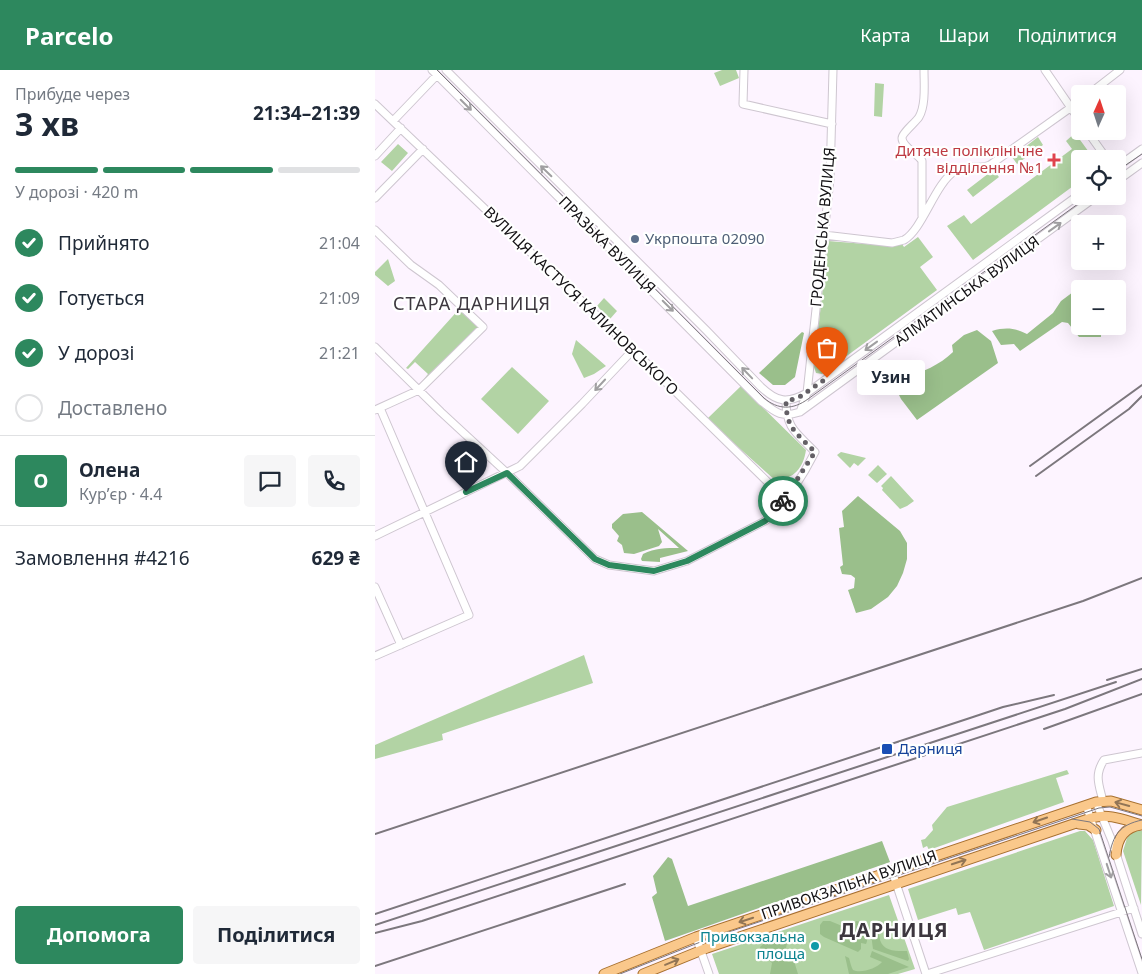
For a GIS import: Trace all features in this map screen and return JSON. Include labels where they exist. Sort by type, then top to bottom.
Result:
[{"type":"main road","name":"ПРИВОКЗАЛЬНА ВУЛИЦЯ","points":[[604,974],[696,937],[1100,801]]},
{"type":"main road","points":[[1100,801],[1111,801],[1142,810]]},
{"type":"main road","name":"ПРИВОКЗАЛЬНА ВУЛИЦЯ","points":[[643,974],[701,950],[896,883],[1101,816]]},
{"type":"main road","points":[[1101,816],[1115,817],[1142,825]]},
{"type":"main road","points":[[1073,824],[1088,825],[1096,830]]},
{"type":"main road","points":[[1116,855],[1118,841],[1123,834],[1130,828],[1142,825]]},
{"type":"street","name":"ПРАЗЬКА ВУЛИЦЯ","points":[[446,70],[761,387],[775,398],[786,401]]},
{"type":"street","points":[[745,70],[743,104],[832,124]]},
{"type":"street","name":"ГРОДЕНСЬКА ВУЛИЦЯ","points":[[801,412],[807,393],[830,179],[833,70]]},
{"type":"street","points":[[922,217],[922,161],[904,143],[902,137],[922,111],[924,70]]},
{"type":"street","points":[[824,235],[892,243],[903,240],[912,233],[945,180],[955,171],[990,165],[1071,108],[1045,70]]},
{"type":"street","points":[[1101,85],[1120,70]]},
{"type":"street","name":"ПРАЗЬКА ВУЛИЦЯ","points":[[434,73],[761,401],[776,412],[786,415],[789,424],[815,452],[785,499]]},
{"type":"street","points":[[393,121],[434,73]]},
{"type":"street","name":"ВУЛИЦЯ КАСТУСЯ КАЛИНОВСЬКОГО","points":[[375,104],[633,350],[785,499]]},
{"type":"street","points":[[375,156],[401,128]]},
{"type":"street","points":[[375,198],[423,149]]},
{"type":"street","points":[[1126,161],[1142,150]]},
{"type":"street","points":[[1126,173],[1142,163]]},
{"type":"street","name":"АЛМАТИНСЬКА ВУЛИЦЯ","points":[[786,401],[793,400],[807,393],[1071,201]]},
{"type":"street","name":"АЛМАТИНСЬКА ВУЛИЦЯ","points":[[786,415],[801,412],[1085,205]]},
{"type":"street","points":[[375,230],[411,265],[439,285],[483,327],[419,390],[378,409],[469,615],[375,656]]},
{"type":"street","points":[[375,347],[595,559],[609,565],[634,567],[649,571],[678,564],[765,521],[774,514],[785,499]]},
{"type":"street","points":[[375,536],[520,466],[633,350]]},
{"type":"street","points":[[786,401],[786,415]]},
{"type":"street","points":[[375,587],[401,645]]},
{"type":"street","points":[[1142,752],[1104,760],[1098,768],[1097,774],[1101,816],[1142,934]]},
{"type":"street","points":[[1086,805],[1096,830],[1142,973]]},
{"type":"street","points":[[892,871],[926,974],[1133,908]]},
{"type":"street","points":[[696,937],[709,974]]},
{"type":"green space","points":[[722,70],[736,70],[739,78],[720,86],[714,73]]},
{"type":"green space","points":[[875,83],[884,84],[882,117],[874,116]]},
{"type":"green space","points":[[1038,137],[1043,145],[1017,164],[1012,157]]},
{"type":"green space","points":[[1071,137],[1071,140],[1080,140],[1087,150],[1071,150],[1071,188],[973,260],[947,226],[964,215],[971,224],[1072,149],[1066,141]]},
{"type":"green space","points":[[398,144],[408,153],[392,171],[381,162]]},
{"type":"green space","points":[[993,170],[999,177],[973,197],[967,190]]},
{"type":"green space","points":[[918,237],[933,257],[920,267],[937,290],[822,374],[816,373],[814,367],[828,241],[891,246],[902,244],[904,247]]},
{"type":"green space","points":[[388,259],[395,281],[388,286],[375,275],[375,272]]},
{"type":"green space","points":[[1071,294],[1071,327],[1068,323],[1062,322],[1020,351],[1014,344],[1001,345],[992,331],[1010,329],[1027,334],[1053,313],[1061,301]]},
{"type":"green space","points":[[604,298],[617,311],[610,319],[597,306]]},
{"type":"green space","points":[[461,307],[480,326],[422,385],[420,384],[428,374],[415,362],[408,369],[406,368]]},
{"type":"green space","points":[[977,330],[991,341],[998,363],[917,420],[897,391],[879,382],[887,372],[895,372],[905,378],[931,368],[953,352],[952,345],[964,335]]},
{"type":"green space","points":[[802,332],[804,333],[795,377],[785,385],[773,385],[759,373]]},
{"type":"green space","points":[[1077,335],[1101,335],[1101,337],[1079,337]]},
{"type":"green space","points":[[576,340],[606,366],[584,378],[572,354]]},
{"type":"green space","points":[[512,367],[549,401],[518,434],[481,399]]},
{"type":"green space","points":[[741,386],[806,450],[803,462],[797,472],[788,478],[776,481],[707,419]]},
{"type":"green space","points":[[841,452],[866,458],[858,466],[854,463],[850,468],[837,455]]},
{"type":"green space","points":[[878,465],[887,474],[877,483],[868,475]]},
{"type":"green space","points":[[891,476],[914,501],[900,509],[882,490],[881,486]]},
{"type":"green space","points":[[858,496],[900,531],[907,543],[907,559],[897,586],[888,597],[871,609],[856,613],[848,590],[854,588],[855,578],[851,575],[842,574],[840,567],[843,565],[839,528],[844,527],[842,511]]},
{"type":"green space","points":[[642,512],[688,551],[660,558],[660,562],[642,561],[643,554],[647,552],[679,548],[658,529],[662,542],[659,546],[634,554],[624,553],[622,545],[617,541],[619,536],[612,528],[612,524],[623,514]]},
{"type":"green space","points":[[584,655],[593,683],[442,734],[443,740],[375,759],[375,745]]},
{"type":"green space","points":[[1067,770],[1069,774],[1056,778],[1064,802],[929,850],[927,846],[923,848],[921,840],[925,839],[933,830],[932,825],[947,807]]},
{"type":"green space","points":[[1139,830],[1142,831],[1141,905],[1123,851],[1127,838],[1131,833]]},
{"type":"green space","points":[[1080,831],[1085,831],[1093,840],[1114,906],[984,950],[970,912],[958,915],[956,908],[918,920],[908,889]]},
{"type":"green space","points":[[882,841],[890,862],[665,941],[652,897],[657,893],[653,876],[668,857],[672,859],[688,906]]},
{"type":"green space","points":[[889,895],[915,969],[898,974],[719,974],[712,954]]},
{"type":"green space","points":[[823,921],[830,921],[852,930],[856,921],[861,922],[867,933],[866,944],[861,943],[861,949],[858,952],[824,937],[820,934],[820,925]]},
{"type":"green space","points":[[875,929],[879,933],[884,947],[891,950],[907,951],[908,961],[873,949],[871,934]]},
{"type":"green space","points":[[783,932],[788,939],[784,957],[788,962],[794,961],[798,974],[770,974],[772,963],[767,958],[762,957],[760,947],[774,935]]},
{"type":"green space","points":[[872,951],[909,967],[888,974],[849,974],[845,956],[849,958],[853,970],[864,971],[882,962],[870,957]]},
{"type":"tram line","points":[[437,70],[764,398],[775,405],[791,407],[802,403],[1077,205]]},
{"type":"tram line","points":[[1126,165],[1142,154]]},
{"type":"tram line","points":[[620,974],[708,939],[1099,808],[1110,807],[1142,816]]},
{"type":"tram line","points":[[1072,819],[1090,822],[1099,829],[1142,959]]},
{"type":"tram line","points":[[1109,857],[1118,832],[1128,825],[1142,820]]},
{"type":"railway","points":[[1030,466],[1142,385]]},
{"type":"railway","points":[[1036,476],[1129,409],[1142,396]]},
{"type":"railway","points":[[375,834],[1083,601],[1142,578]]},
{"type":"railway","points":[[1107,680],[1142,669]]},
{"type":"railway","points":[[375,933],[422,921],[1065,709],[1142,679]]},
{"type":"railway","points":[[375,925],[1116,682]]},
{"type":"railway","points":[[1044,729],[1142,694]]},
{"type":"railway","points":[[375,914],[1003,707],[1054,695]]},
{"type":"railway","points":[[375,966],[625,884]]},
{"type":"way so far","points":[[783,501],[815,452],[789,424],[786,415],[786,401],[793,400],[807,393],[827,378]]},
{"type":"place","name":"Дитяче поліклінічне відділення №1","points":[[1054,160]]},
{"type":"place","name":"Укрпошта 02090","points":[[635,239]]},
{"type":"place","name":"Узин","points":[[827,378]]},
{"type":"place","name":"Дарниця","points":[[887,749]]},
{"type":"place","name":"Привокзальна площа","points":[[815,946]]},
{"type":"district","name":"СТАРА ДАРНИЦЯ","points":[[472,304]]},
{"type":"district","name":"ДАРНИЦЯ","points":[[894,930]]},
{"type":"route","points":[[466,492],[507,473],[595,559],[609,565],[634,567],[649,571],[687,561],[765,521],[783,501]]}]
